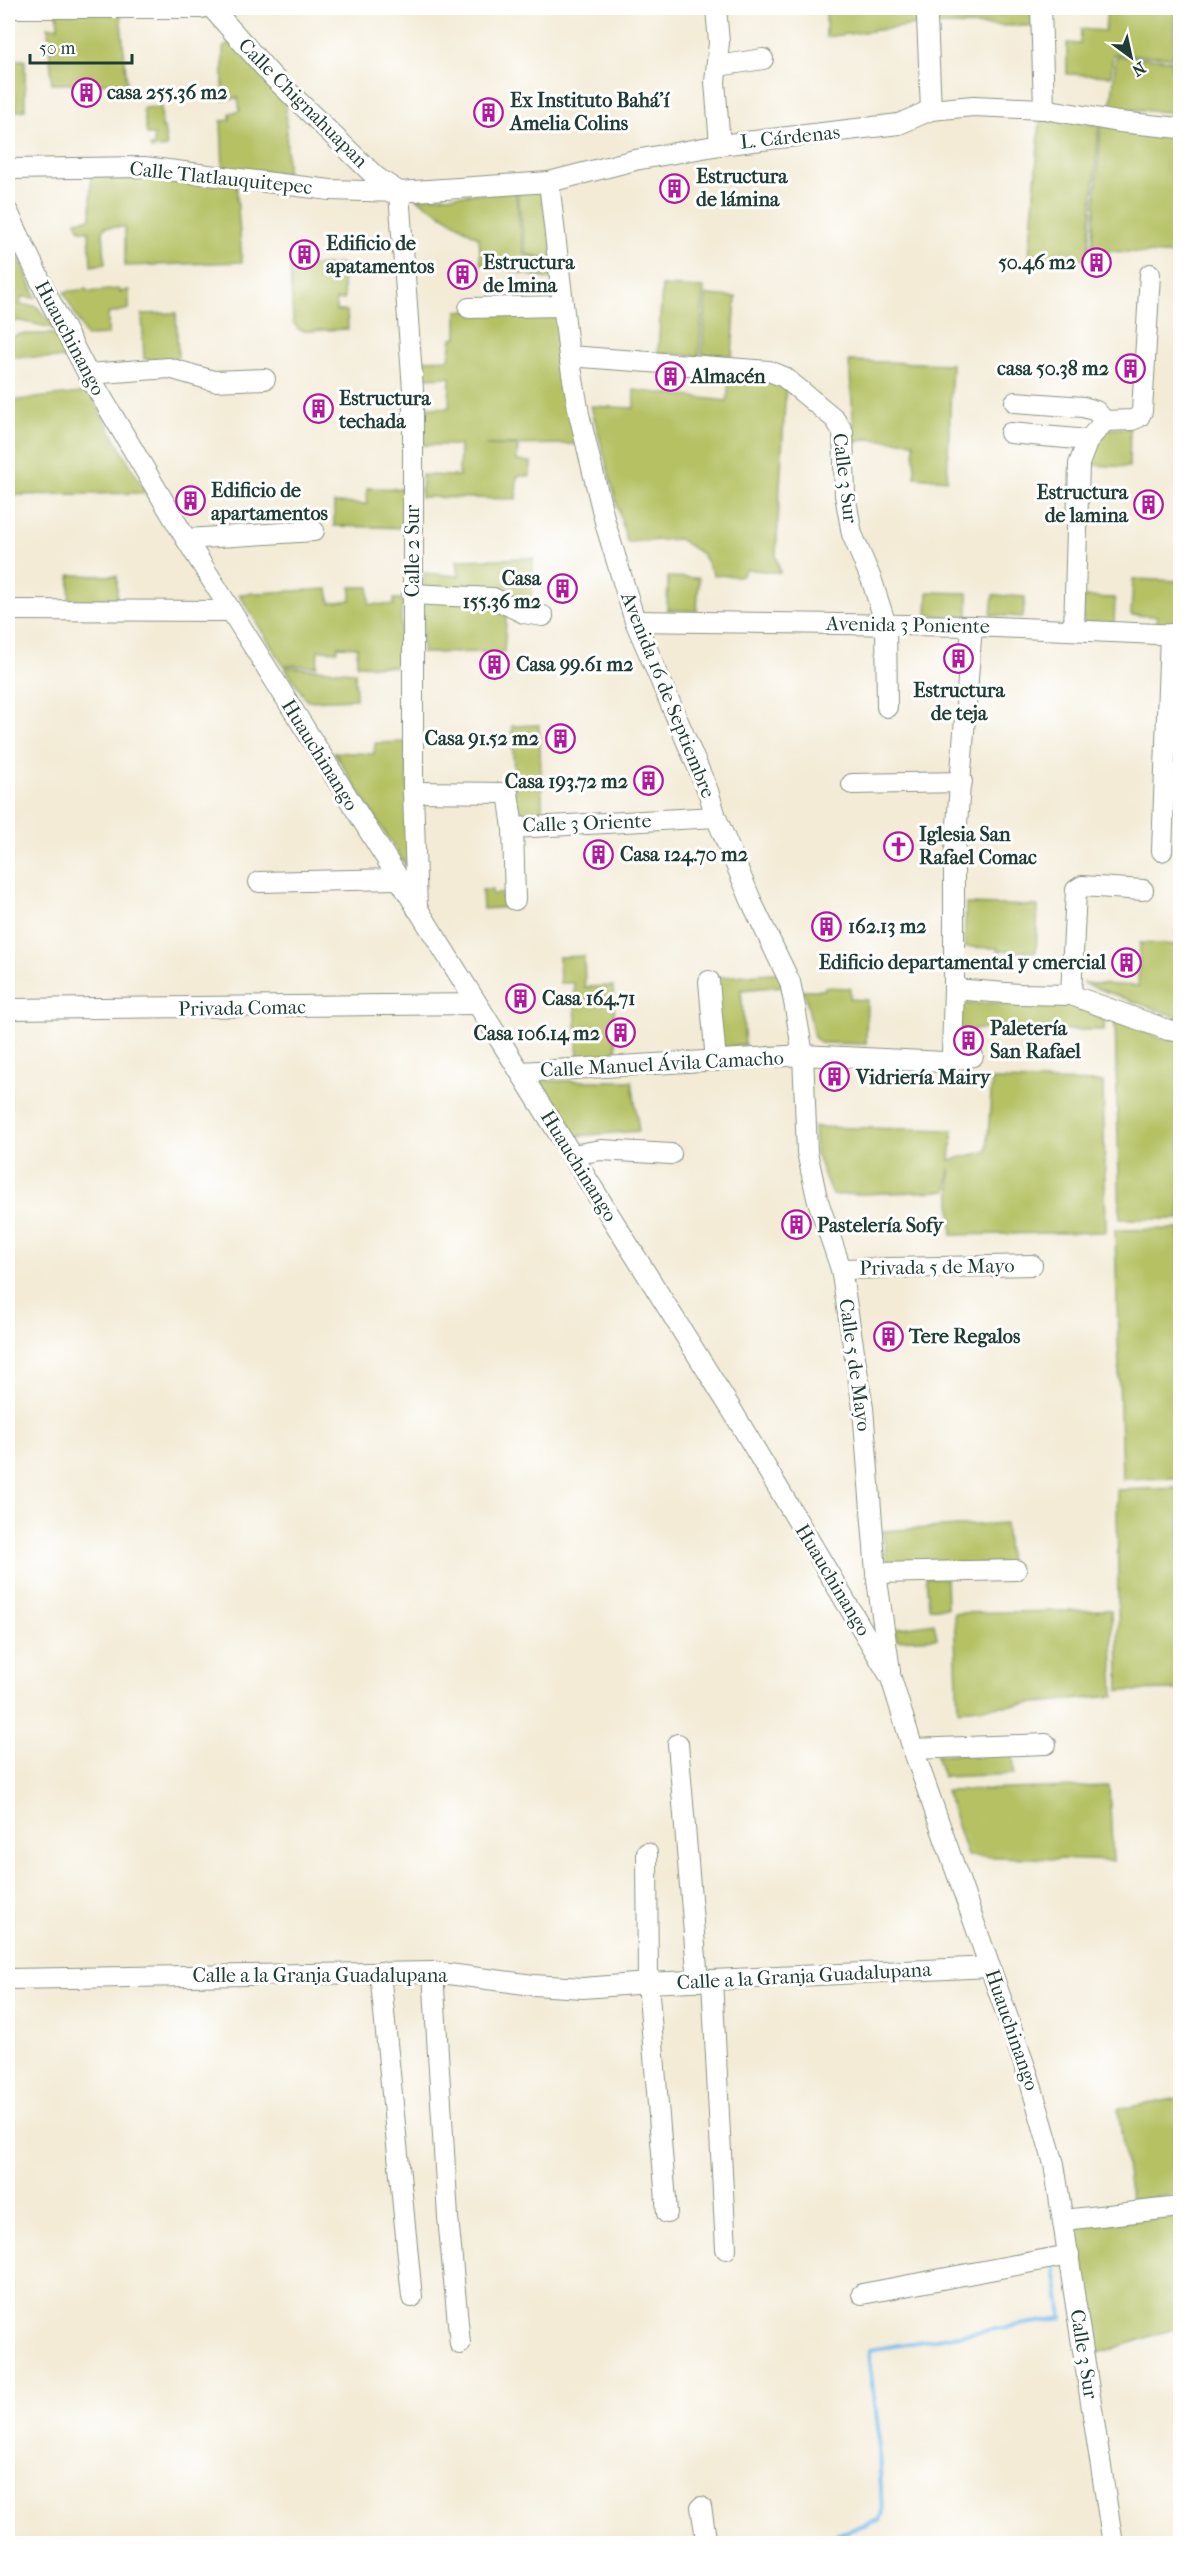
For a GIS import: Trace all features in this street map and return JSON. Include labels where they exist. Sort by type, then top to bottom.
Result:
[{"type":"street","points":[[8,8],[202,8]]},
{"type":"street","name":"Calle Chignahuapan","points":[[212,8],[273,77],[376,177],[399,192]]},
{"type":"street","points":[[716,8],[719,42],[715,82],[720,145]]},
{"type":"street","points":[[930,8],[927,18],[931,110]]},
{"type":"street","points":[[1041,8],[1044,109]]},
{"type":"street","points":[[718,66],[763,59]]},
{"type":"street","name":"L. Cárdenas","points":[[399,192],[549,182],[634,160],[720,145],[899,124],[931,110],[973,106],[1044,109],[1119,122],[1180,128]]},
{"type":"street","name":"Calle Tlatlauquitepec","points":[[8,169],[144,167],[330,189],[399,192]]},
{"type":"street","name":"Avenida 16 de Septiembre","points":[[549,182],[568,356],[579,414],[606,526],[635,621],[708,791],[716,817],[753,905],[790,982],[803,1055]]},
{"type":"street","name":"Calle 2 Sur","points":[[399,192],[413,390],[413,792],[417,909]]},
{"type":"street","name":"Huauchinango","points":[[8,212],[88,374],[186,540],[734,1412],[891,1678],[913,1749],[1029,2078],[1054,2164]]},
{"type":"street","points":[[1074,629],[1079,464],[1088,440],[1105,421],[1132,420],[1139,417],[1142,411],[1150,274]]},
{"type":"street","points":[[469,308],[562,306]]},
{"type":"street","name":"Calle 3 Sur","points":[[568,356],[770,371],[784,377],[835,419],[843,432],[844,495],[852,534],[872,581],[886,625],[888,707]]},
{"type":"street","points":[[88,374],[169,368],[214,381],[265,379]]},
{"type":"street","points":[[1015,402],[1083,406],[1096,411],[1105,421]]},
{"type":"street","points":[[1010,433],[1088,440]]},
{"type":"street","points":[[186,540],[314,531]]},
{"type":"street","points":[[412,594],[492,597],[524,613],[543,616]]},
{"type":"street","points":[[8,610],[230,611]]},
{"type":"street","name":"Avenida 3 Poniente","points":[[635,621],[972,626],[1175,635]]},
{"type":"street","points":[[949,1059],[952,1055],[954,989],[954,864],[972,626]]},
{"type":"street","points":[[1162,851],[1175,635]]},
{"type":"street","points":[[852,784],[962,782]]},
{"type":"street","name":"Calle 3 Oriente","points":[[413,792],[508,793],[513,828],[716,817]]},
{"type":"street","points":[[513,828],[515,900]]},
{"type":"street","points":[[259,882],[398,879]]},
{"type":"street","points":[[1071,995],[1073,897],[1076,890],[1082,886],[1143,890]]},
{"type":"street","points":[[709,981],[716,1061]]},
{"type":"street","points":[[954,989],[1071,995],[1168,1030],[1180,1032]]},
{"type":"street","name":"Privada Comac","points":[[8,1009],[477,1004]]},
{"type":"street","name":"Calle Manuel Ávila Camacho","points":[[521,1072],[803,1055],[944,1062],[949,1059],[973,1056]]},
{"type":"street","name":"Calle 5 de Mayo","points":[[803,1055],[807,1152],[818,1198],[841,1269],[863,1408],[876,1573],[891,1678]]},
{"type":"street","points":[[572,1155],[601,1150],[671,1154]]},
{"type":"street","name":"Privada 5 de Mayo","points":[[841,1269],[1032,1265]]},
{"type":"street","points":[[876,1573],[1016,1570]]},
{"type":"street","points":[[678,1744],[705,1981],[726,2249]]},
{"type":"street","points":[[913,1749],[1046,1744]]},
{"type":"street","points":[[647,1853],[648,1983],[667,2213]]},
{"type":"street","name":"Calle a la Granja Guadalupana","points":[[8,1979],[433,1972],[533,1985],[583,1988],[990,1967]]},
{"type":"street","points":[[380,1972],[412,2297]]},
{"type":"street","points":[[433,1972],[447,2205],[460,2344]]},
{"type":"street","name":"Calle 3 Sur","points":[[1054,2164],[1113,2544]]},
{"type":"street","points":[[1064,2220],[1180,2207]]},
{"type":"street","points":[[862,2294],[1069,2255]]},
{"type":"street","points":[[701,2507],[707,2544]]},
{"type":"green space","points":[[826,8],[919,8],[915,25],[826,37]]},
{"type":"green space","points":[[934,8],[1038,8],[1038,26],[934,25]]},
{"type":"green space","points":[[1107,8],[1177,8],[1173,57],[1113,54],[1111,76],[1067,74],[1067,43],[1080,44],[1081,29],[1105,31]]},
{"type":"green space","points":[[57,12],[120,12],[127,83],[52,84],[48,27],[58,27]]},
{"type":"green space","points":[[234,40],[286,95],[287,173],[223,169],[221,121],[230,120],[230,113],[240,111],[238,98],[223,100],[223,48]]},
{"type":"green space","points":[[1116,56],[1171,60],[1171,69],[1180,70],[1180,113],[1111,108]]},
{"type":"green space","points":[[8,60],[25,60],[25,110],[8,112]]},
{"type":"green space","points":[[161,107],[162,128],[164,128],[167,147],[151,149],[150,146],[154,146],[154,135],[147,135],[143,108]]},
{"type":"green space","points":[[1040,120],[1099,125],[1088,260],[1029,256]]},
{"type":"green space","points":[[1101,125],[1180,132],[1180,255],[1092,250]]},
{"type":"green space","points":[[91,172],[236,182],[242,262],[125,266],[125,227],[105,227],[103,231],[105,264],[91,266],[89,231],[80,230],[76,221],[91,218]]},
{"type":"green space","points":[[546,189],[555,260],[526,254],[517,192]]},
{"type":"green space","points":[[515,191],[524,254],[553,263],[553,280],[481,264],[479,238],[416,198]]},
{"type":"green space","points":[[8,247],[10,254],[17,251],[36,298],[21,297],[20,305],[36,306],[57,329],[20,321],[8,321]]},
{"type":"green space","points":[[342,264],[344,300],[336,300],[336,311],[347,311],[348,329],[305,331],[298,329],[293,322],[290,267]]},
{"type":"green space","points":[[662,286],[704,288],[699,356],[658,353]]},
{"type":"green space","points":[[86,289],[88,292],[129,290],[129,309],[108,314],[108,335],[86,336],[64,292]]},
{"type":"green space","points":[[706,295],[736,297],[732,356],[702,354]]},
{"type":"green space","points":[[558,310],[583,444],[485,445],[518,446],[517,461],[531,462],[530,476],[517,476],[516,499],[421,497],[422,475],[459,476],[460,445],[423,445],[423,407],[449,408],[450,377],[422,378],[421,360],[449,359],[452,338],[457,337],[457,311]]},
{"type":"green space","points":[[176,313],[178,358],[144,359],[142,314]]},
{"type":"green space","points":[[20,334],[59,334],[72,359],[8,356],[8,338]]},
{"type":"green space","points":[[849,361],[952,364],[947,480],[915,477],[914,442],[865,439],[855,443]]},
{"type":"green space","points":[[730,372],[786,384],[776,556],[780,573],[746,569],[742,576],[714,575],[702,554],[679,539],[627,542],[591,406],[634,408],[634,390],[727,401]]},
{"type":"green space","points":[[8,380],[10,401],[89,392],[146,493],[8,495]]},
{"type":"green space","points":[[1130,428],[1129,467],[1092,465],[1094,448],[1106,429]]},
{"type":"green space","points":[[367,488],[407,489],[406,528],[334,526],[334,503],[367,504]]},
{"type":"green space","points":[[533,558],[531,611],[424,592],[424,573],[459,576],[457,560]]},
{"type":"green space","points":[[70,575],[117,576],[117,604],[69,602]]},
{"type":"green space","points":[[668,577],[699,578],[697,611],[667,610]]},
{"type":"green space","points":[[1133,579],[1180,581],[1180,629],[1157,628],[1157,616],[1131,615]]},
{"type":"green space","points":[[351,587],[369,587],[369,604],[394,605],[394,599],[402,599],[399,667],[357,665],[357,647],[338,646],[337,651],[318,650],[317,666],[283,665],[239,594],[328,589],[330,603],[351,600]]},
{"type":"green space","points":[[928,592],[968,593],[968,617],[927,615]]},
{"type":"green space","points":[[993,595],[1025,597],[1023,617],[991,615]]},
{"type":"green space","points":[[1083,597],[1115,598],[1114,623],[1083,623]]},
{"type":"green space","points":[[423,598],[507,607],[504,652],[422,653]]},
{"type":"green space","points":[[285,667],[355,672],[356,699],[307,701]]},
{"type":"green space","points":[[539,725],[543,823],[516,824],[512,726]]},
{"type":"green space","points":[[406,742],[411,874],[334,752],[374,754],[375,743]]},
{"type":"green space","points":[[482,890],[492,890],[492,894],[512,893],[512,907],[483,909]]},
{"type":"green space","points":[[966,904],[1038,906],[1036,952],[964,947]]},
{"type":"green space","points":[[1140,943],[1180,945],[1180,1018],[1082,983],[1138,986]]},
{"type":"green space","points":[[584,956],[585,987],[613,986],[617,1059],[578,1061],[574,983],[560,983],[559,957]]},
{"type":"green space","points":[[782,972],[783,986],[741,990],[745,1045],[718,1048],[713,978]]},
{"type":"green space","points":[[825,987],[850,988],[850,999],[867,1000],[866,1044],[821,1043],[814,1037],[806,997],[802,990],[824,990]]},
{"type":"green space","points":[[1068,1000],[1105,1013],[1104,1030],[985,1029],[958,1031],[963,1004]]},
{"type":"green space","points":[[1115,1019],[1160,1038],[1180,1040],[1180,1219],[1120,1219]]},
{"type":"green space","points":[[992,1080],[1103,1082],[1106,1232],[952,1235],[950,1168],[947,1191],[832,1195],[816,1153],[814,1127],[953,1130],[950,1160],[987,1151]]},
{"type":"green space","points":[[540,1081],[632,1081],[639,1131],[576,1136]]},
{"type":"green space","points":[[1180,1229],[1180,1478],[1122,1479],[1115,1230]]},
{"type":"green space","points":[[1180,1488],[1180,1690],[1119,1691],[1117,1490]]},
{"type":"green space","points":[[1005,1523],[1009,1563],[887,1567],[883,1531]]},
{"type":"green space","points":[[926,1577],[946,1578],[947,1608],[929,1607]]},
{"type":"green space","points":[[1111,1610],[1114,1696],[958,1710],[954,1613]]},
{"type":"green space","points":[[934,1623],[937,1638],[897,1640],[894,1629]]},
{"type":"green space","points":[[1013,1751],[1014,1774],[943,1777],[936,1755]]},
{"type":"green space","points":[[1109,1786],[1113,1861],[967,1856],[946,1791]]},
{"type":"green space","points":[[1180,2098],[1180,2195],[1131,2200],[1118,2109]]},
{"type":"green space","points":[[1180,2215],[1180,2327],[1099,2353],[1076,2227]]},
{"type":"waterway","points":[[807,2544],[879,2521],[882,2512],[878,2427],[869,2350],[1062,2318],[1055,2268]]},
{"type":"place","name":"casa 255.36 m2","points":[[86,92]]},
{"type":"place","name":"Ex Instituto Bahá'í Amelia Colins","points":[[489,112]]},
{"type":"place","name":"Estructura de lámina","points":[[675,188]]},
{"type":"place","name":"Edificio de apatamentos","points":[[305,254]]},
{"type":"place","name":"50.46 m2","points":[[1097,262]]},
{"type":"place","name":"Estructura de lmina","points":[[462,274]]},
{"type":"place","name":"casa 50.38 m2","points":[[1130,368]]},
{"type":"place","name":"Almacén","points":[[670,376]]},
{"type":"place","name":"Estructura techada","points":[[318,409]]},
{"type":"place","name":"Edificio de apartamentos","points":[[190,501]]},
{"type":"place","name":"Estructura de lamina","points":[[1149,504]]},
{"type":"place","name":"Casa 155.36 m2","points":[[562,589]]},
{"type":"place","name":"Estructura de teja","points":[[959,659]]},
{"type":"place","name":"Casa 99.61 m2","points":[[495,664]]},
{"type":"place","name":"Casa 91.52 m2","points":[[560,738]]},
{"type":"place","name":"Casa 193.72 m2","points":[[649,781]]},
{"type":"place","name":"Iglesia San Rafael Comac","points":[[898,846]]},
{"type":"place","name":"Casa 124.70 m2","points":[[599,854]]},
{"type":"place","name":"162.13 m2","points":[[827,926]]},
{"type":"place","name":"Edificio departamental y cmercial","points":[[1127,962]]},
{"type":"place","name":"Casa 164.71","points":[[521,998]]},
{"type":"place","name":"Casa 106.14 m2","points":[[621,1033]]},
{"type":"place","name":"Paletería San Rafael","points":[[969,1040]]},
{"type":"place","name":"Vidriería Mairy","points":[[835,1077]]},
{"type":"place","name":"Pastelería Sofy","points":[[796,1225]]},
{"type":"place","name":"Tere Regalos","points":[[888,1336]]}]
